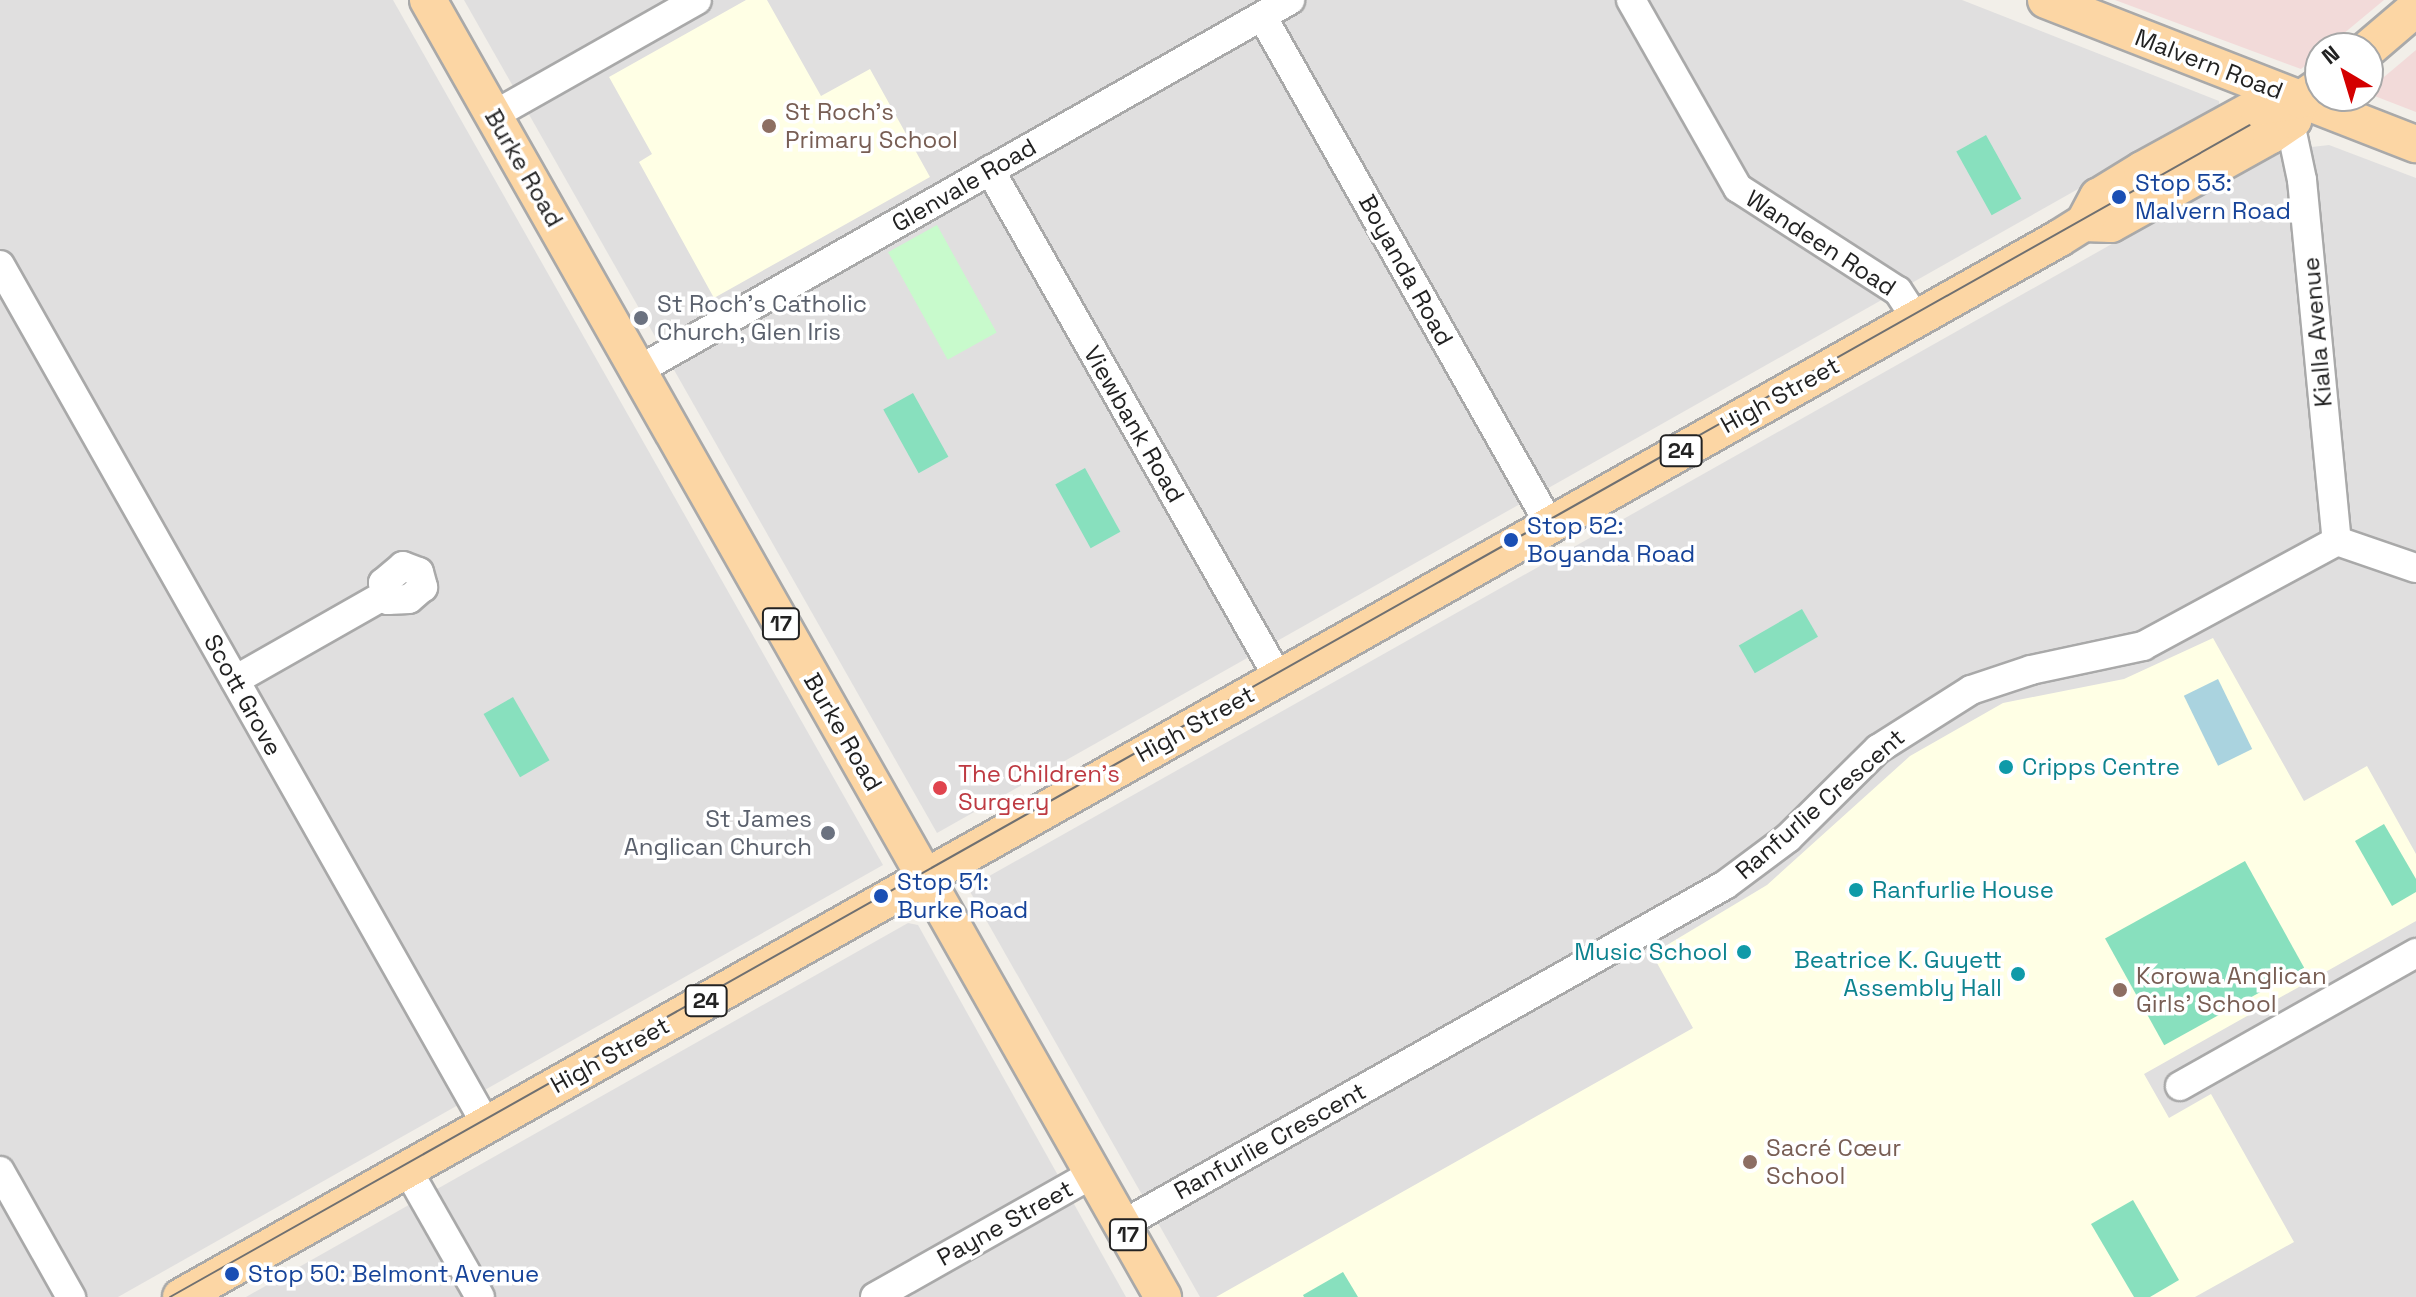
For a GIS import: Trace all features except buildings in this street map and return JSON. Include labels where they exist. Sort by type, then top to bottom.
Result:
[{"type":"main road","name":"Burke Road","points":[[428,0],[1163,1297]]},
{"type":"main road","name":"Malvern Road","points":[[2046,0],[2304,103]]},
{"type":"main road","points":[[2384,35],[2416,8]]},
{"type":"main road","name":"High Street","points":[[181,1297],[2084,223],[2098,197],[2142,170],[2257,107],[2304,103]]},
{"type":"main road","name":"Malvern Road","points":[[2329,112],[2416,144]]},
{"type":"street","points":[[494,115],[697,0]]},
{"type":"street","name":"Glenvale Road","points":[[639,370],[1290,0]]},
{"type":"street","name":"Wandeen Road","points":[[1631,0],[1738,188],[1898,291],[1916,319]]},
{"type":"street","name":"Boyanda Road","points":[[1262,16],[1550,525]]},
{"type":"street","name":"Kialla Avenue","points":[[2304,103],[2302,180],[2337,541]]},
{"type":"street","name":"Viewbank Road","points":[[990,170],[1278,677]]},
{"type":"street","name":"Scott Grove","points":[[0,265],[486,1124]]},
{"type":"street","points":[[2337,541],[2416,568]]},
{"type":"street","name":"Ranfurlie Crescent","points":[[1122,1225],[1736,878],[1788,838],[1857,767],[1938,707],[1999,678],[2143,646],[2337,541]]},
{"type":"street","points":[[235,680],[383,596]]},
{"type":"street","points":[[2180,1086],[2416,953]]},
{"type":"street","points":[[407,1169],[480,1297]]},
{"type":"street","points":[[0,1171],[71,1297]]},
{"type":"street","name":"Payne Street","points":[[875,1297],[1094,1173]]},
{"type":"shaded area","points":[[0,0],[393,0],[883,865],[118,1297],[0,1297]]},
{"type":"shaded area","points":[[464,0],[1962,0],[2219,101],[2220,109],[937,833]]},
{"type":"shaded area","name":"St Roch's Primary School","points":[[746,0],[767,0],[821,96],[870,69],[930,177],[714,298],[639,162],[652,154],[609,77]]},
{"type":"shaded area","points":[[2115,0],[2384,0],[2346,32],[2304,32],[2304,67],[2301,69]]},
{"type":"shaded area","points":[[2416,50],[2416,112],[2384,100],[2384,77]]},
{"type":"shaded area","points":[[2329,145],[2416,178],[2416,1297],[1200,1297],[968,888],[2277,151]]},
{"type":"shaded area","points":[[2213,638],[2304,801],[2367,766],[2416,854],[2416,921],[2144,1074],[2169,1118],[2211,1094],[2294,1242],[2195,1297],[1216,1297],[1693,1028],[1652,954],[1767,885],[1910,756],[2003,703],[2124,679]]},
{"type":"shaded area","points":[[908,923],[918,925],[1126,1297],[246,1297]]},
{"type":"green space","points":[[1986,135],[2021,199],[1992,215],[1956,151]]},
{"type":"green space","points":[[937,225],[997,333],[948,360],[888,252]]},
{"type":"green space","points":[[913,393],[948,457],[919,473],[883,409]]},
{"type":"green space","points":[[1085,468],[1120,532],[1091,548],[1055,484]]},
{"type":"green space","points":[[1802,609],[1818,637],[1755,673],[1739,646]]},
{"type":"green space","points":[[513,697],[550,760],[520,777],[484,714]]},
{"type":"green space","points":[[2384,824],[2416,879],[2416,892],[2392,906],[2355,841]]},
{"type":"green space","points":[[2245,861],[2304,968],[2164,1045],[2105,939]]},
{"type":"green space","points":[[2133,1200],[2179,1280],[2150,1297],[2134,1297],[2091,1224]]},
{"type":"green space","points":[[1343,1272],[1358,1297],[1304,1297],[1303,1295]]},
{"type":"water","points":[[2218,679],[2252,749],[2218,766],[2184,696]]},
{"type":"tram line","points":[[170,1297],[2250,125]]},
{"type":"place","name":"St Roch's Primary School","points":[[769,126]]},
{"type":"place","name":"Stop 53: Malvern Road","points":[[2119,197]]},
{"type":"place","name":"St Roch's Catholic Church, Glen Iris","points":[[641,318]]},
{"type":"place","name":"Stop 52: Boyanda Road","points":[[1511,540]]},
{"type":"place","name":"Cripps Centre","points":[[2006,767]]},
{"type":"place","name":"The Children's Surgery","points":[[940,788]]},
{"type":"place","name":"St James Anglican Church","points":[[828,833]]},
{"type":"place","name":"Ranfurlie House","points":[[1856,890]]},
{"type":"place","name":"Stop 51: Burke Road","points":[[881,896]]},
{"type":"place","name":"Music School","points":[[1744,952]]},
{"type":"place","name":"Beatrice K. Guyett Assembly Hall","points":[[2018,974]]},
{"type":"place","name":"Korowa Anglican Girls' School","points":[[2120,990]]},
{"type":"place","name":"Sacré Cœur School","points":[[1750,1162]]},
{"type":"place","name":"Stop 50: Belmont Avenue","points":[[232,1274]]}]
